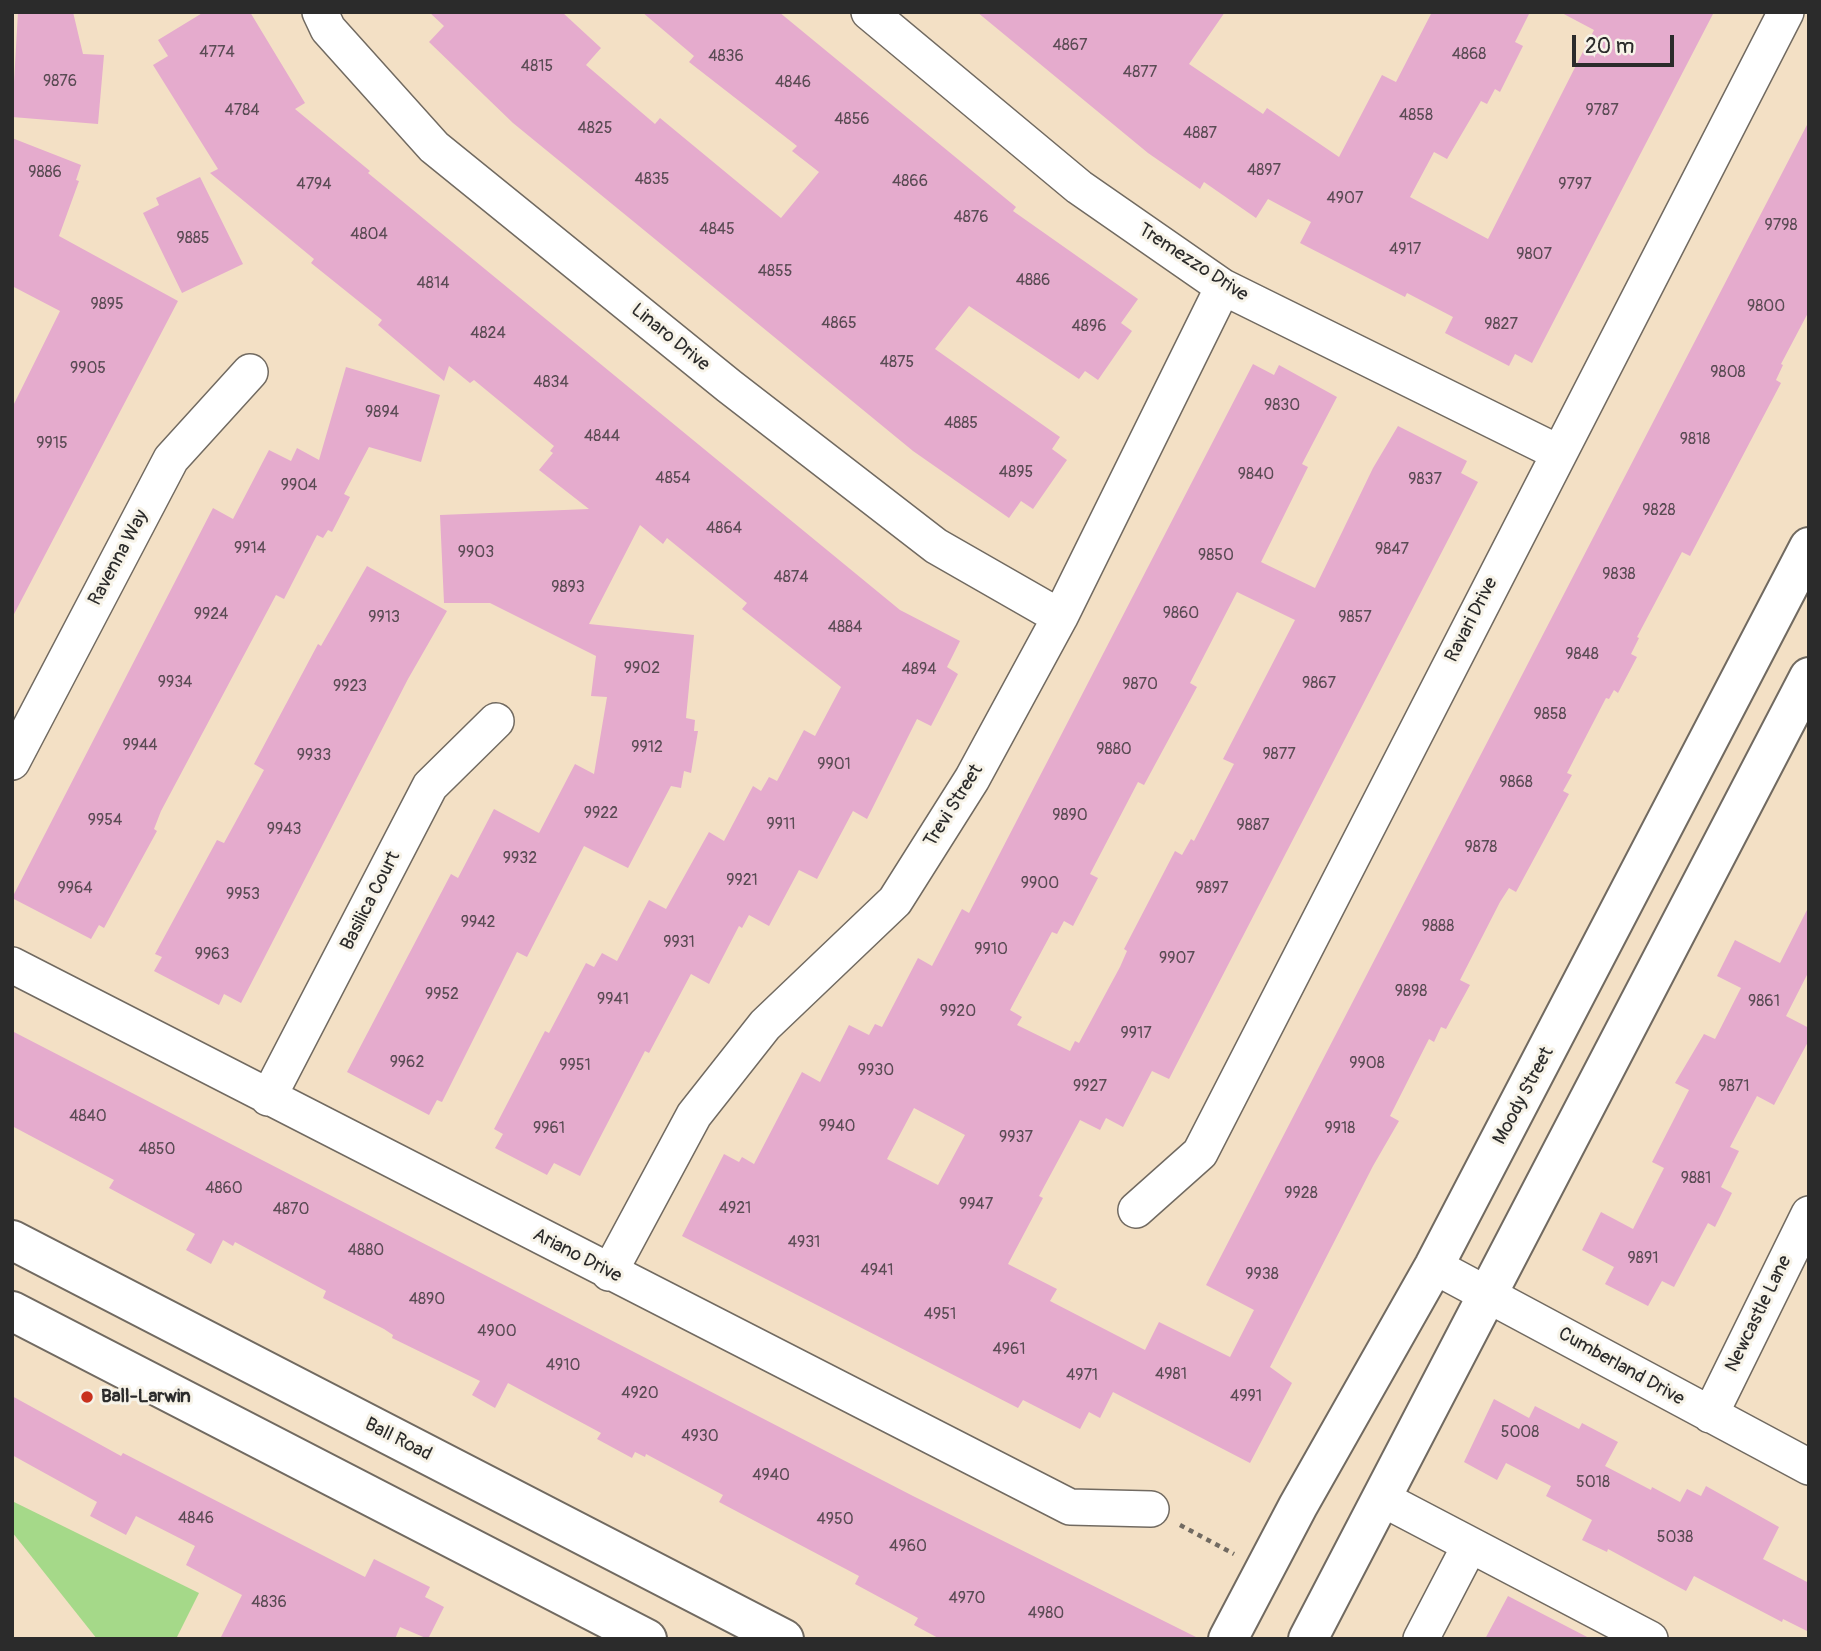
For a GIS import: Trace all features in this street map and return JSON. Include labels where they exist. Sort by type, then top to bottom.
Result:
[{"type":"main road","name":"Moody Street","points":[[1228,1639],[1263,1570],[1434,1266],[1809,547]]},
{"type":"main road","points":[[1308,1639],[1809,677]]},
{"type":"main road","name":"Ball Road","points":[[12,1240],[785,1639]]},
{"type":"main road","points":[[12,1311],[647,1639]]},
{"type":"street","name":"Linaro Drive","points":[[320,12],[328,29],[434,147],[495,197],[729,386],[936,547],[1060,617]]},
{"type":"street","name":"Tremezzo Drive","points":[[869,12],[1079,187],[1223,286],[1557,452]]},
{"type":"street","name":"Ravari Drive","points":[[1136,1210],[1200,1153],[1557,452],[1786,12]]},
{"type":"street","name":"Trevi Street","points":[[609,1273],[694,1115],[765,1025],[895,901],[972,779],[1060,617],[1223,286]]},
{"type":"street","name":"Ravenna Way","points":[[12,762],[171,458],[250,372]]},
{"type":"street","name":"Basilica Court","points":[[268,1098],[430,786],[496,721]]},
{"type":"street","name":"Ariano Drive","points":[[12,965],[1070,1507],[1151,1509]]},
{"type":"street","name":"Newcastle Lane","points":[[1710,1415],[1809,1213]]},
{"type":"street","name":"Cumberland Drive","points":[[1434,1266],[1809,1467]]},
{"type":"street","points":[[1381,1498],[1650,1639]]},
{"type":"street","points":[[1421,1639],[1470,1545]]},
{"type":"path","points":[[1151,1509],[1263,1570]]},
{"type":"green space","points":[[12,1501],[199,1593],[176,1639],[97,1639],[12,1532]]},
{"type":"building","points":[[18,12],[73,12],[83,54],[104,55],[98,124],[12,117]]},
{"type":"building","points":[[204,12],[250,12],[305,103],[295,109],[370,171],[368,173],[900,610],[960,641],[947,667],[958,674],[931,726],[917,719],[867,819],[853,811],[817,879],[799,870],[769,926],[749,915],[742,928],[739,926],[709,984],[691,974],[649,1053],[645,1051],[580,1176],[554,1163],[547,1175],[495,1148],[503,1134],[494,1129],[545,1031],[549,1033],[586,963],[594,967],[602,953],[617,961],[649,900],[666,909],[709,832],[724,841],[753,786],[761,791],[769,777],[777,781],[804,730],[815,736],[841,687],[742,609],[747,603],[667,538],[663,544],[640,525],[589,624],[694,635],[686,718],[695,720],[694,731],[698,731],[691,773],[684,771],[681,788],[671,786],[628,868],[584,846],[527,957],[517,952],[442,1102],[437,1100],[429,1115],[347,1072],[451,874],[458,878],[494,809],[539,833],[575,764],[594,774],[607,697],[591,696],[596,656],[490,603],[444,603],[440,515],[589,509],[539,470],[553,453],[550,451],[554,446],[474,380],[470,383],[449,366],[444,381],[378,325],[382,320],[311,263],[314,259],[210,173],[218,169],[153,65],[168,56],[158,40]]},
{"type":"building","points":[[429,12],[562,12],[601,48],[586,65],[655,124],[660,118],[781,218],[819,172],[792,151],[797,146],[689,62],[694,56],[642,12],[779,12],[1016,207],[1013,211],[1138,299],[1121,323],[1132,331],[1098,380],[1085,371],[1079,379],[969,306],[935,349],[1060,437],[1052,449],[1067,460],[1033,509],[1021,501],[1009,518],[913,451],[513,123],[429,42],[444,26]]},
{"type":"building","points":[[977,12],[1225,12],[1189,64],[1263,114],[1267,108],[1339,157],[1382,75],[1396,82],[1432,12],[1530,12],[1515,42],[1523,46],[1500,92],[1495,89],[1487,104],[1481,101],[1447,159],[1434,152],[1410,197],[1488,239],[1594,30],[1560,12],[1714,12],[1532,363],[1515,354],[1509,366],[1445,333],[1453,317],[1407,293],[1405,297],[1300,243],[1311,222],[1268,199],[1256,218],[1204,182],[1200,189],[1148,153]]},
{"type":"building","points":[[1809,121],[1809,311],[1781,364],[1783,365],[1776,380],[1781,383],[1690,556],[1682,552],[1637,637],[1639,638],[1631,654],[1637,657],[1618,693],[1614,690],[1609,699],[1606,698],[1567,773],[1572,775],[1563,791],[1569,794],[1516,892],[1509,888],[1500,902],[1460,980],[1470,985],[1446,1029],[1441,1027],[1434,1042],[1429,1039],[1390,1116],[1399,1121],[1373,1166],[1270,1367],[1292,1383],[1250,1463],[1113,1392],[1100,1418],[1089,1412],[1080,1429],[1023,1400],[1018,1408],[682,1236],[724,1154],[739,1162],[742,1157],[754,1164],[802,1072],[820,1082],[849,1025],[869,1035],[875,1024],[882,1027],[918,958],[932,966],[962,909],[969,913],[1253,364],[1274,375],[1279,365],[1337,397],[1302,464],[1308,467],[1261,562],[1315,588],[1373,468],[1398,426],[1467,461],[1461,473],[1478,482],[1169,1079],[1152,1071],[1123,1127],[1106,1118],[1100,1130],[1080,1120],[1039,1196],[1043,1198],[1008,1264],[1057,1289],[1050,1301],[1145,1350],[1159,1322],[1230,1357],[1254,1310],[1206,1285]],"holes":[[[1237,592],[1295,620],[1223,759],[1234,764],[1194,841],[1191,839],[1182,855],[1175,851],[1124,949],[1127,951],[1120,967],[1079,1043],[1075,1041],[1070,1051],[1017,1025],[1022,1017],[1010,1010],[1052,932],[1057,934],[1064,921],[1073,926],[1098,878],[1090,874],[1138,782],[1144,785],[1197,687],[1190,683]],[[914,1108],[965,1135],[938,1185],[887,1159]]]},
{"type":"building","points":[[12,138],[81,165],[76,180],[79,181],[59,236],[178,301],[12,618],[12,408],[60,311],[12,286]]},
{"type":"building","points":[[200,177],[243,264],[182,293],[143,213],[159,205],[156,198]]},
{"type":"building","points":[[346,367],[440,395],[421,462],[369,447],[344,494],[350,497],[332,532],[328,530],[323,538],[317,535],[284,599],[276,595],[161,811],[154,829],[157,831],[104,928],[99,925],[91,939],[12,898],[213,508],[233,519],[269,450],[291,461],[297,448],[319,460]]},
{"type":"building","points":[[367,566],[447,611],[408,679],[241,1003],[224,994],[219,1005],[154,971],[162,957],[155,954],[217,840],[224,843],[264,770],[254,764],[318,644],[321,646]]},
{"type":"building","points":[[1809,906],[1809,971],[1786,1016],[1809,1028],[1809,1040],[1774,1105],[1757,1096],[1730,1147],[1739,1151],[1721,1187],[1732,1193],[1715,1227],[1708,1223],[1674,1287],[1662,1281],[1648,1306],[1605,1284],[1614,1267],[1582,1250],[1601,1212],[1633,1229],[1664,1168],[1652,1162],[1689,1090],[1675,1083],[1704,1034],[1715,1039],[1741,988],[1717,976],[1735,940],[1780,963]]},
{"type":"building","points":[[12,1031],[913,1496],[1200,1639],[940,1639],[914,1625],[918,1618],[855,1584],[859,1576],[719,1502],[723,1495],[646,1454],[645,1457],[635,1452],[632,1458],[597,1439],[601,1433],[508,1383],[495,1408],[472,1395],[480,1381],[392,1338],[393,1335],[384,1329],[323,1298],[326,1291],[235,1242],[233,1246],[223,1240],[211,1264],[186,1250],[195,1234],[109,1188],[114,1180],[12,1126]]},
{"type":"building","points":[[12,1396],[121,1456],[123,1453],[365,1577],[374,1559],[430,1587],[425,1597],[444,1607],[428,1639],[400,1627],[395,1639],[220,1639],[242,1595],[186,1565],[195,1546],[136,1516],[126,1535],[90,1516],[97,1502],[12,1455]]},
{"type":"building","points":[[1494,1399],[1529,1418],[1535,1406],[1579,1429],[1582,1423],[1618,1442],[1605,1466],[1651,1490],[1652,1487],[1680,1502],[1687,1489],[1701,1496],[1706,1486],[1779,1527],[1763,1559],[1809,1583],[1809,1632],[1783,1619],[1782,1622],[1694,1576],[1686,1591],[1608,1549],[1607,1552],[1582,1540],[1592,1520],[1546,1496],[1551,1486],[1506,1463],[1497,1480],[1464,1462]]},
{"type":"building","points":[[1508,1596],[1591,1639],[1485,1639]]},
{"type":"place","name":"Ball-Larwin","points":[[87,1397]]}]
